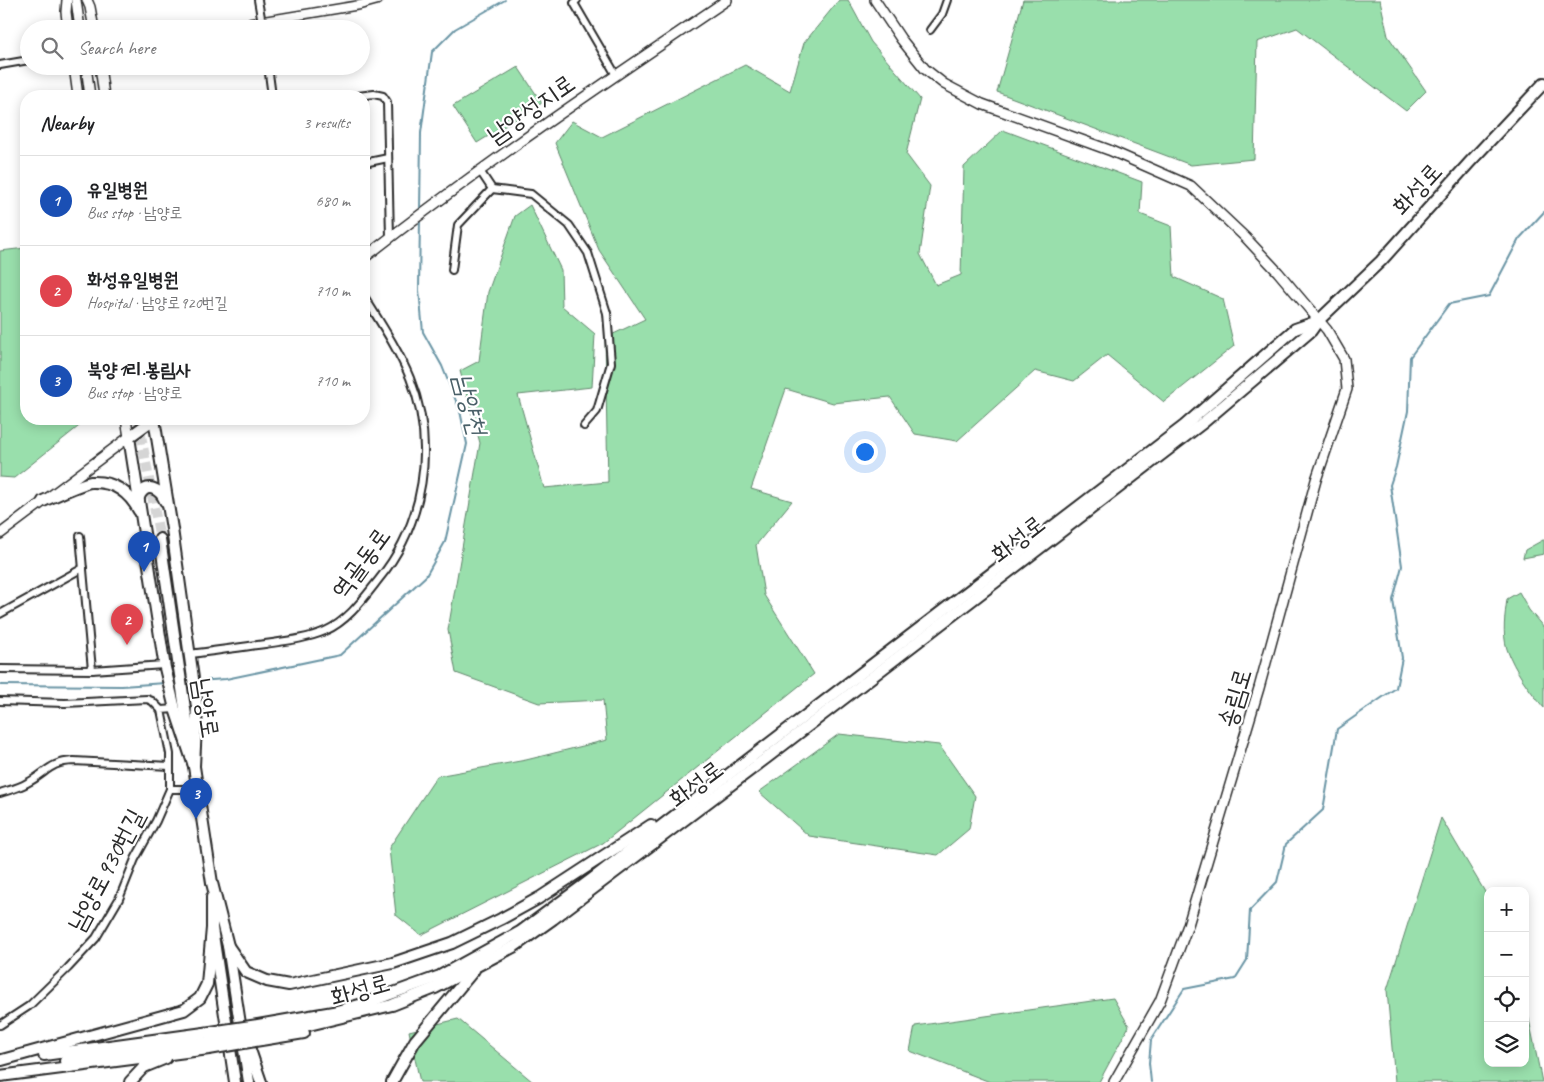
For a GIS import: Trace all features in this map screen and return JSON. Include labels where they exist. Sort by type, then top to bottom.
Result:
[{"type":"main road","points":[[67,0],[67,20]]},
{"type":"main road","points":[[76,0],[79,20]]},
{"type":"main road","points":[[87,0],[92,20]]},
{"type":"main road","name":"남양성지로","points":[[370,253],[480,171],[616,75],[727,0]]},
{"type":"main road","name":"송림로","points":[[875,0],[901,39],[925,69],[944,84],[982,104],[1109,150],[1191,186],[1246,238],[1308,306],[1327,330],[1344,359],[1347,389],[1316,480],[1259,688],[1188,925],[1160,1001],[1114,1082]]},
{"type":"main road","points":[[75,75],[77,90]]},
{"type":"main road","points":[[87,75],[89,90]]},
{"type":"main road","points":[[101,75],[103,90]]},
{"type":"main road","name":"화성로","points":[[0,1075],[77,1058],[310,1025],[392,1004],[435,988],[515,946],[769,756],[885,665],[1204,422],[1311,331],[1318,321],[1381,261],[1544,83]]},
{"type":"main road","name":"화성로","points":[[260,1033],[363,1004],[440,976],[520,932],[1184,426],[1296,328],[1318,321]]},
{"type":"main road","points":[[127,425],[144,525],[164,667],[176,702]]},
{"type":"main road","points":[[0,534],[146,425]]},
{"type":"main road","points":[[155,425],[172,529],[197,707],[194,766]]},
{"type":"main road","points":[[43,501],[90,482],[114,486],[128,494],[133,500],[144,525]]},
{"type":"main road","points":[[139,497],[144,489],[148,487],[161,492],[166,503],[172,529]]},
{"type":"main road","name":"남양로","points":[[160,539],[177,663],[176,702],[194,766],[212,883],[228,946],[249,1082]]},
{"type":"main road","points":[[228,946],[246,972],[267,981],[289,985],[393,963],[452,942],[502,919],[539,898],[657,820],[702,785],[751,757]]},
{"type":"main road","name":"남양로","points":[[212,883],[212,928],[235,1082]]},
{"type":"main road","points":[[1,1060],[184,1010],[200,998],[207,984],[212,928]]},
{"type":"main road","points":[[392,1082],[414,1041],[478,966]]},
{"type":"main road","points":[[237,1010],[261,1082]]},
{"type":"main road","points":[[130,1082],[144,1067],[207,1041],[260,1033]]},
{"type":"main road","name":"화성로","points":[[1,1060],[207,1041]]},
{"type":"main road","points":[[0,1075],[176,1053]]},
{"type":"main road","points":[[228,1082],[231,1053]]},
{"type":"street","points":[[258,0],[261,20]]},
{"type":"street","points":[[288,20],[360,6],[378,0]]},
{"type":"street","points":[[577,0],[574,3],[616,75]]},
{"type":"street","points":[[930,30],[942,14],[947,0]]},
{"type":"street","points":[[0,64],[20,61]]},
{"type":"street","points":[[269,75],[271,90]]},
{"type":"street","points":[[370,94],[383,96],[387,102],[390,238]]},
{"type":"street","points":[[370,161],[388,158]]},
{"type":"street","points":[[480,171],[492,189],[532,194],[568,225],[588,253],[607,312],[611,363],[597,411],[584,426]]},
{"type":"street","points":[[452,270],[458,225],[492,189]]},
{"type":"street","name":"역골동로","points":[[191,658],[298,639],[326,631],[342,620],[366,596],[389,566],[403,543],[415,514],[421,490],[424,464],[422,426],[407,370],[370,306]]},
{"type":"street","points":[[80,536],[92,670]]},
{"type":"street","points":[[0,614],[83,568]]},
{"type":"street","points":[[0,669],[92,670],[164,667]]},
{"type":"street","points":[[0,701],[65,703],[147,699],[152,701],[161,710],[176,702]]},
{"type":"street","name":"남양로930번길","points":[[0,1025],[29,1006],[68,968],[96,938],[119,898],[134,859],[156,821],[170,789],[170,754],[161,710]]},
{"type":"street","points":[[0,793],[25,785],[59,762],[74,761],[170,766]]},
{"type":"street","points":[[170,789],[197,788]]},
{"type":"green space","points":[[839,0],[848,0],[871,42],[920,99],[906,154],[930,186],[920,254],[936,285],[961,275],[964,167],[1003,130],[1142,182],[1140,214],[1171,226],[1174,277],[1223,299],[1234,346],[1164,402],[1107,355],[1074,381],[1035,371],[957,441],[915,434],[890,397],[833,403],[786,389],[751,489],[792,501],[756,545],[764,595],[814,674],[603,843],[421,935],[396,915],[389,848],[437,776],[526,760],[607,740],[603,700],[539,703],[456,673],[448,630],[480,443],[460,371],[479,361],[488,292],[515,216],[530,205],[561,270],[562,306],[595,334],[592,387],[518,395],[544,488],[608,482],[605,338],[645,319],[599,250],[555,143],[572,121],[602,137],[745,65],[790,91],[804,43]]},
{"type":"green space","points":[[1023,0],[1380,0],[1388,36],[1426,91],[1406,111],[1297,28],[1257,42],[1254,159],[1191,165],[997,92]]},
{"type":"green space","points":[[518,67],[542,103],[477,143],[453,106]]},
{"type":"green space","points":[[20,249],[20,425],[80,425],[14,478],[0,477],[0,251]]},
{"type":"green space","points":[[1543,540],[1544,554],[1523,558],[1525,550]]},
{"type":"green space","points":[[1519,592],[1529,610],[1544,628],[1544,708],[1518,672],[1505,643],[1504,624],[1507,599]]},
{"type":"green space","points":[[839,734],[939,745],[975,796],[969,829],[938,855],[809,836],[759,792]]},
{"type":"green space","points":[[1441,818],[1484,890],[1484,1067],[1529,1067],[1529,1019],[1542,1082],[1395,1082],[1387,990]]},
{"type":"green space","points":[[1113,998],[1129,1026],[1099,1082],[990,1082],[910,1051],[915,1026]]},
{"type":"green space","points":[[458,1019],[533,1082],[420,1082],[409,1031]]},
{"type":"waterway","name":"남양천","points":[[420,212],[421,133],[432,52],[455,29],[505,0]]},
{"type":"waterway","points":[[1151,1082],[1149,1063],[1151,1040],[1184,989],[1235,979],[1247,960],[1250,910],[1277,882],[1286,844],[1323,810],[1337,729],[1396,688],[1402,658],[1393,600],[1402,566],[1390,485],[1396,467],[1408,411],[1410,357],[1449,304],[1489,296],[1519,239],[1544,212]]},
{"type":"waterway","name":"남양천","points":[[197,681],[226,679],[340,655],[426,576],[445,542],[467,444],[460,411],[442,366],[423,332],[419,290],[420,219]]},
{"type":"waterway","points":[[0,685],[122,686],[165,683]]},
{"type":"tunnel","points":[[139,425],[160,539]]},
{"type":"place","name":"유일병원","points":[[144,572]]},
{"type":"place","name":"화성유일병원","points":[[127,645]]},
{"type":"place","name":"북양1리.봉림사","points":[[196,819]]}]
